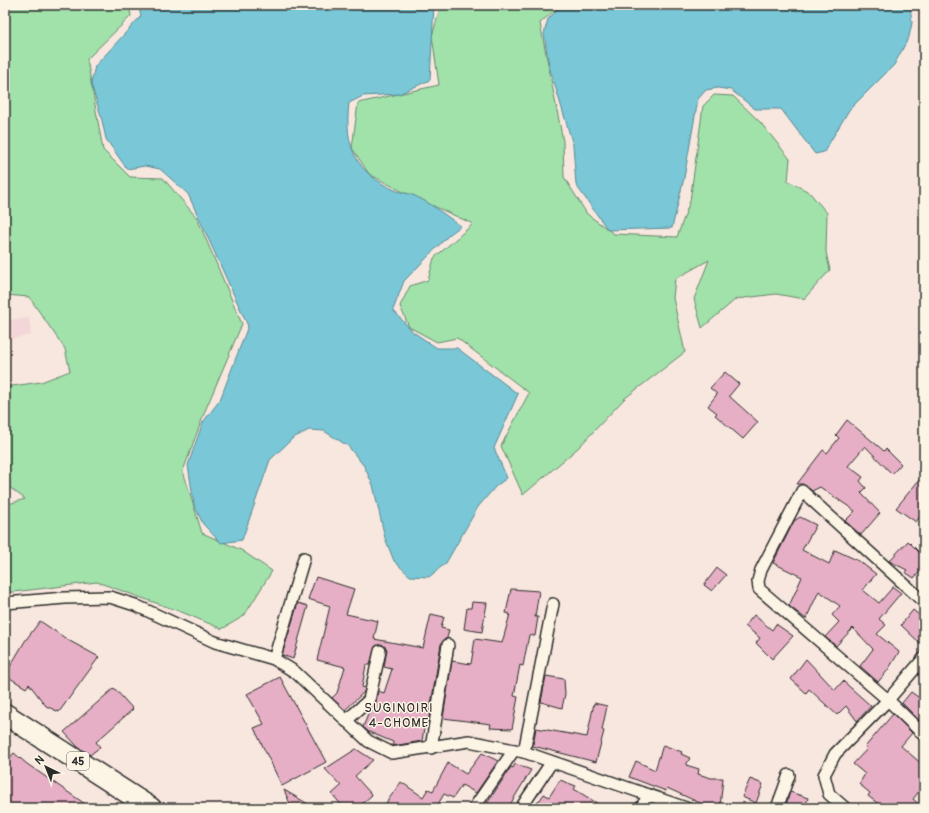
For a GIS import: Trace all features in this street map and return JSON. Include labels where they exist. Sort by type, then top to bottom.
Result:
[{"type":"highway","name":"45","points":[[5,714],[151,808]]},
{"type":"street","points":[[924,602],[802,491],[761,570],[758,581],[759,589],[888,700],[924,735]]},
{"type":"street","points":[[274,659],[304,558]]},
{"type":"street","points":[[5,604],[65,598],[110,597],[136,605],[215,642],[274,659],[295,672],[368,741],[392,753],[469,741],[519,751],[686,808]]},
{"type":"street","points":[[474,808],[519,751],[553,604]]},
{"type":"street","points":[[430,748],[448,644]]},
{"type":"street","points":[[346,721],[369,700],[380,650]]},
{"type":"street","points":[[845,808],[830,794],[824,775],[835,754],[888,700],[924,658]]},
{"type":"street","points":[[521,808],[551,763]]},
{"type":"street","points":[[777,808],[789,775]]},
{"type":"street","points":[[641,808],[649,795]]},
{"type":"shaded area","points":[[29,318],[31,335],[5,340],[5,320]]},
{"type":"green space","points":[[5,5],[129,5],[131,16],[87,59],[103,150],[130,177],[163,178],[197,218],[242,324],[205,411],[183,471],[202,533],[241,550],[272,571],[244,616],[222,629],[184,613],[97,582],[5,593],[5,505],[25,499],[5,484],[5,387],[41,382],[70,371],[65,349],[29,297],[5,295]]},
{"type":"green space","points":[[441,5],[561,5],[540,23],[563,141],[564,177],[587,214],[614,234],[677,237],[690,201],[703,106],[714,95],[733,96],[760,122],[790,159],[788,181],[809,192],[827,213],[826,252],[830,270],[804,299],[776,294],[736,299],[702,328],[694,299],[709,260],[675,279],[673,298],[685,352],[624,399],[578,448],[523,495],[501,446],[529,393],[457,338],[437,342],[409,327],[400,306],[410,286],[428,280],[434,258],[473,224],[403,192],[369,174],[352,148],[358,103],[439,85],[432,36]]},
{"type":"water","points":[[138,5],[434,5],[430,80],[399,94],[363,96],[349,103],[348,132],[355,156],[362,167],[371,176],[397,191],[410,194],[421,199],[461,226],[450,234],[404,281],[393,310],[413,332],[437,348],[457,348],[518,394],[494,448],[507,478],[496,486],[478,507],[446,563],[429,577],[410,576],[394,561],[385,538],[373,485],[364,466],[348,446],[324,431],[309,430],[293,438],[270,460],[242,540],[221,543],[203,524],[194,505],[188,465],[203,422],[220,400],[248,326],[188,194],[160,169],[145,166],[127,169],[106,139],[101,116],[91,84],[95,66],[141,16]]},
{"type":"water","points":[[562,5],[910,5],[912,23],[909,37],[894,65],[849,110],[824,152],[815,154],[781,109],[755,109],[731,90],[718,88],[706,90],[698,99],[684,178],[672,228],[608,230],[576,185],[573,145],[549,66],[544,34],[548,19]]},
{"type":"building","points":[[725,372],[739,384],[729,396],[758,422],[743,439],[715,415],[717,413],[708,406],[717,394],[710,388]]},
{"type":"building","points":[[847,420],[884,451],[886,449],[901,464],[892,474],[865,446],[848,466],[863,477],[860,481],[866,488],[861,493],[880,513],[861,535],[845,521],[855,511],[820,487],[812,491],[803,484],[797,484],[823,450],[827,453],[839,438],[836,435]]},
{"type":"building","points":[[924,474],[924,511],[916,522],[896,508]]},
{"type":"building","points":[[800,517],[816,525],[802,550],[829,564],[835,550],[859,561],[876,574],[863,590],[879,603],[893,587],[901,593],[879,619],[886,625],[877,634],[899,652],[888,670],[878,682],[860,666],[873,649],[853,628],[836,646],[825,637],[839,622],[832,615],[840,606],[819,591],[806,619],[789,606],[802,577],[773,563],[794,521]]},
{"type":"building","points":[[908,541],[924,557],[924,567],[914,578],[905,572],[907,570],[889,561]]},
{"type":"building","points":[[717,568],[726,575],[712,591],[704,585]]},
{"type":"building","points":[[316,577],[354,589],[346,614],[378,621],[374,639],[423,648],[431,614],[444,617],[441,628],[449,630],[447,638],[441,644],[428,723],[425,722],[422,741],[393,746],[393,742],[369,732],[363,727],[371,707],[376,702],[378,691],[384,693],[392,669],[384,667],[387,649],[382,644],[375,647],[370,665],[366,665],[362,687],[365,688],[364,692],[345,710],[332,698],[337,693],[345,667],[317,660],[330,606],[308,599]]},
{"type":"building","points":[[511,589],[539,591],[535,617],[538,617],[535,636],[529,635],[523,666],[520,665],[514,696],[518,697],[512,729],[490,728],[491,724],[443,718],[452,661],[471,664],[475,639],[502,643],[510,614],[506,613]]},
{"type":"building","points":[[472,602],[487,603],[482,632],[464,629],[467,608],[471,608]]},
{"type":"building","points":[[298,603],[308,606],[293,659],[282,655]]},
{"type":"building","points":[[913,610],[924,619],[924,647],[901,625]]},
{"type":"building","points":[[754,615],[772,630],[776,624],[793,636],[772,659],[756,643],[760,638],[745,626]]},
{"type":"building","points":[[40,621],[68,640],[99,657],[59,712],[46,706],[29,684],[26,688],[5,675],[25,641]]},
{"type":"building","points":[[806,659],[835,690],[843,681],[871,706],[857,721],[846,706],[837,715],[809,689],[806,693],[791,679]]},
{"type":"building","points":[[546,676],[564,679],[565,694],[562,708],[541,702]]},
{"type":"building","points":[[280,677],[326,762],[282,786],[254,728],[264,724],[247,694]]},
{"type":"building","points":[[114,688],[133,709],[96,742],[100,747],[90,755],[78,747],[64,732]]},
{"type":"building","points":[[924,689],[924,725],[902,703],[911,692],[918,697]]},
{"type":"building","points":[[594,703],[607,706],[602,730],[604,731],[596,762],[533,746],[536,728],[587,737]]},
{"type":"building","points":[[893,714],[912,733],[901,746],[924,766],[924,785],[913,799],[923,808],[884,808],[868,796],[870,793],[859,784],[865,774],[853,764],[867,749],[865,747]]},
{"type":"building","points":[[663,745],[682,752],[681,754],[690,758],[686,765],[699,769],[698,774],[711,778],[723,778],[720,807],[711,808],[667,788],[666,791],[629,777],[636,761],[655,770]]},
{"type":"building","points":[[356,749],[373,760],[355,776],[372,795],[357,808],[344,808],[332,794],[341,786],[325,769]]},
{"type":"building","points":[[14,753],[27,764],[91,808],[5,808],[5,763]]},
{"type":"building","points":[[482,753],[498,761],[476,793],[462,785],[453,798],[444,794],[437,806],[439,808],[395,808],[386,803],[401,782],[423,797],[428,789],[433,791],[448,763],[466,774]]},
{"type":"building","points":[[515,764],[531,770],[508,808],[484,808],[511,767],[513,768]]},
{"type":"building","points":[[750,779],[763,784],[756,803],[742,797]]},
{"type":"building","points":[[560,780],[576,786],[574,789],[605,808],[534,808],[544,794],[549,797]]},
{"type":"building","points":[[284,790],[315,808],[292,808]]},
{"type":"building","points":[[790,792],[808,798],[805,808],[785,808]]},
{"type":"district","name":"SUGINOIRI 4-CHOME","points":[[399,716]]}]
